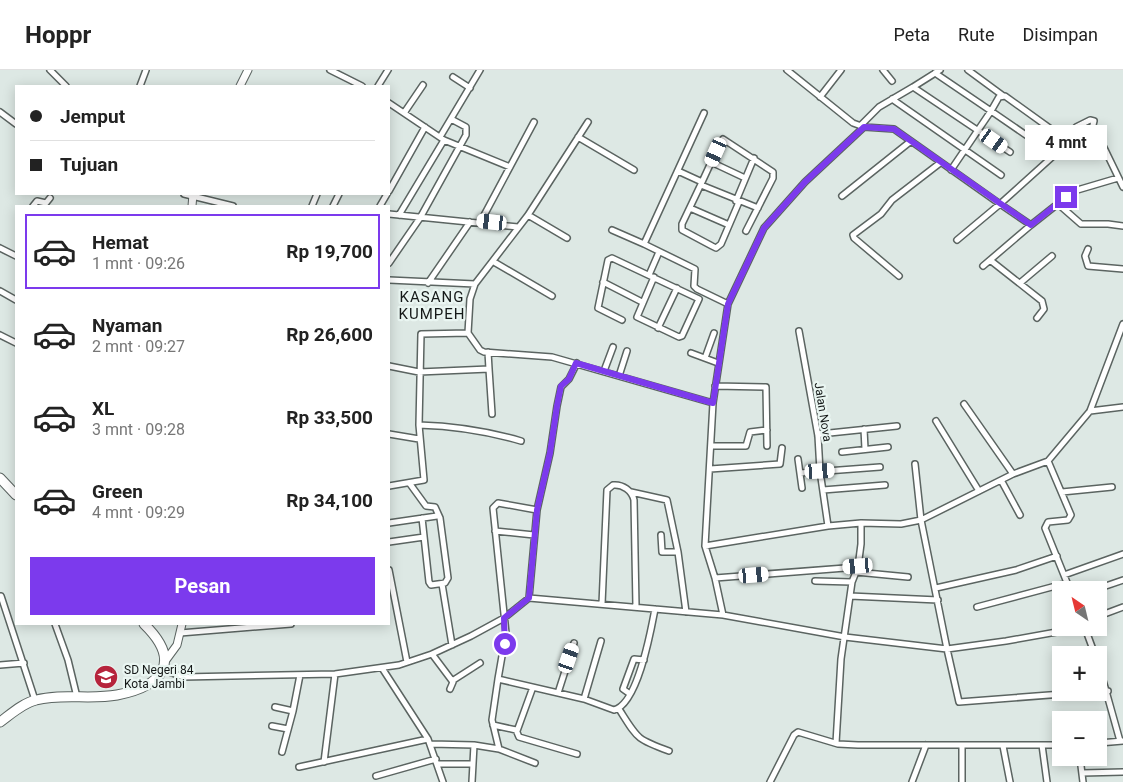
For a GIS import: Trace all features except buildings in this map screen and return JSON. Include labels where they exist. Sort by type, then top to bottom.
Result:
[{"type":"highway","points":[[0,478],[15,494]]},
{"type":"highway","points":[[0,722],[35,700],[117,695],[142,685],[164,670],[166,660],[160,641],[145,625]]},
{"type":"street","points":[[50,70],[65,85]]},
{"type":"street","points":[[140,85],[146,70]]},
{"type":"street","points":[[240,85],[248,70]]},
{"type":"street","points":[[330,70],[360,85]]},
{"type":"street","points":[[379,85],[388,70]]},
{"type":"street","points":[[399,215],[480,70]]},
{"type":"street","points":[[787,70],[820,97],[862,127],[894,129],[1031,225]]},
{"type":"street","points":[[820,97],[840,70]]},
{"type":"street","points":[[883,70],[892,81]]},
{"type":"street","points":[[968,70],[1069,142]]},
{"type":"street","points":[[723,615],[715,578],[705,546],[713,403],[728,304],[770,221],[805,182],[862,127],[879,107],[938,72],[1055,155]]},
{"type":"street","points":[[453,77],[470,88]]},
{"type":"street","points":[[404,113],[423,86]]},
{"type":"street","points":[[913,87],[1010,152]]},
{"type":"street","points":[[952,170],[1002,95]]},
{"type":"street","points":[[892,99],[1001,175]]},
{"type":"street","points":[[390,104],[442,139],[510,166]]},
{"type":"street","points":[[0,112],[15,123]]},
{"type":"street","points":[[644,244],[704,113]]},
{"type":"street","points":[[390,262],[420,218],[467,130],[466,127],[451,120]]},
{"type":"street","points":[[957,240],[1055,155],[1069,142],[1076,126],[1086,121],[1094,121],[1093,125],[1123,187]]},
{"type":"street","points":[[481,221],[534,122]]},
{"type":"street","points":[[588,122],[528,214],[494,262],[475,284],[470,299],[468,333],[480,350],[523,356],[544,355],[713,403]]},
{"type":"street","points":[[390,188],[425,127]]},
{"type":"street","points":[[578,138],[634,170]]},
{"type":"street","points":[[746,231],[774,174],[754,158],[723,139],[701,183],[682,230],[716,248],[721,244],[754,158]]},
{"type":"street","points":[[842,196],[910,141]]},
{"type":"street","points":[[711,162],[745,178]]},
{"type":"street","points":[[898,276],[853,235],[881,214],[892,200],[940,163]]},
{"type":"street","points":[[678,171],[738,201],[758,208]]},
{"type":"street","points":[[983,266],[1057,203],[1078,188],[1118,177],[1123,173]]},
{"type":"street","points":[[193,195],[229,205]]},
{"type":"street","points":[[34,205],[37,201],[46,203],[50,198]]},
{"type":"street","points":[[1057,203],[1081,224],[1123,226]]},
{"type":"street","points":[[690,208],[728,226]]},
{"type":"street","points":[[390,214],[470,222],[481,221],[518,227]]},
{"type":"street","points":[[528,214],[567,238]]},
{"type":"street","points":[[428,283],[470,222]]},
{"type":"street","points":[[612,230],[695,269],[696,289],[728,304]]},
{"type":"street","points":[[0,248],[15,256]]},
{"type":"street","points":[[1088,249],[1085,256],[1088,266],[1123,269]]},
{"type":"street","points":[[622,320],[598,308],[608,260],[612,258],[651,276],[677,288],[699,300],[681,338],[636,317],[642,302],[651,276],[659,252]]},
{"type":"street","points":[[1020,283],[1052,256]]},
{"type":"street","points":[[990,260],[1035,294],[1044,306],[1038,318]]},
{"type":"street","points":[[494,262],[552,296]]},
{"type":"street","points":[[390,280],[475,284]]},
{"type":"street","points":[[603,282],[642,302]]},
{"type":"street","points":[[658,328],[677,288]]},
{"type":"street","points":[[0,291],[15,299]]},
{"type":"street","points":[[705,546],[828,526],[861,523],[900,524],[921,520],[1013,474],[1048,461],[1090,411],[1123,324]]},
{"type":"street","name":"Jalan Nova","points":[[799,331],[818,436],[820,471],[828,526]]},
{"type":"street","points":[[390,486],[421,482],[424,477],[419,439],[421,334],[468,333]]},
{"type":"street","points":[[705,358],[714,333]]},
{"type":"street","points":[[0,335],[15,342]]},
{"type":"street","points":[[604,371],[613,347]]},
{"type":"street","points":[[619,376],[626,350]]},
{"type":"street","points":[[488,352],[492,414]]},
{"type":"street","points":[[691,353],[718,363]]},
{"type":"street","points":[[529,598],[537,510],[550,453],[560,390],[574,372],[576,363]]},
{"type":"street","points":[[390,366],[419,372],[489,369]]},
{"type":"street","points":[[716,386],[766,387],[768,446]]},
{"type":"street","points":[[964,404],[1013,474]]},
{"type":"street","points":[[1090,411],[1123,407]]},
{"type":"street","points":[[936,421],[979,491]]},
{"type":"street","points":[[419,425],[447,426],[493,433],[521,441]]},
{"type":"street","points":[[818,436],[897,426]]},
{"type":"street","points":[[864,429],[865,449]]},
{"type":"street","points":[[711,446],[746,446],[750,432],[767,430]]},
{"type":"street","points":[[390,434],[419,439]]},
{"type":"street","points":[[842,452],[888,447]]},
{"type":"street","points":[[710,469],[780,464],[782,448]]},
{"type":"street","points":[[798,459],[802,488]]},
{"type":"street","points":[[1048,461],[1062,492],[1070,518],[1045,524],[1066,581]]},
{"type":"street","points":[[915,464],[921,520],[947,649],[960,702],[1052,695]]},
{"type":"street","points":[[800,473],[880,467]]},
{"type":"street","points":[[1001,480],[1020,515]]},
{"type":"street","points":[[410,484],[426,506],[435,507],[440,518],[448,578],[447,582],[442,584],[431,585],[429,582],[422,518]]},
{"type":"street","points":[[602,604],[607,490],[613,485],[618,484],[631,492],[667,500],[678,552],[686,612]]},
{"type":"street","points":[[823,490],[885,486]]},
{"type":"street","points":[[1062,492],[1112,487]]},
{"type":"street","points":[[631,492],[635,508],[636,606]]},
{"type":"street","points":[[499,749],[492,720],[506,633],[493,508],[496,503],[537,510]]},
{"type":"street","points":[[390,523],[438,516]]},
{"type":"street","points":[[836,744],[841,659],[846,637],[852,582],[857,570],[861,544],[861,523]]},
{"type":"street","points":[[495,531],[534,534]]},
{"type":"street","points":[[661,535],[662,552],[678,552]]},
{"type":"street","points":[[390,542],[424,537]]},
{"type":"street","points":[[1064,575],[1123,554]]},
{"type":"street","points":[[936,588],[1016,570],[1057,556]]},
{"type":"street","points":[[715,578],[857,570],[908,577]]},
{"type":"street","points":[[390,575],[407,662]]},
{"type":"street","points":[[1108,585],[1123,580]]},
{"type":"street","points":[[815,581],[852,582]]},
{"type":"street","points":[[442,584],[452,645]]},
{"type":"street","points":[[977,607],[1052,587]]},
{"type":"street","points":[[0,596],[35,700]]},
{"type":"street","points":[[850,596],[938,600]]},
{"type":"street","points":[[164,670],[183,676],[300,675],[336,674],[382,668],[432,654],[452,645],[504,618],[529,598],[723,615],[846,637],[947,649],[1006,642],[1052,633]]},
{"type":"street","points":[[1108,613],[1123,607]]},
{"type":"street","points":[[498,679],[584,699],[614,710],[619,709],[630,694],[644,660],[655,608]]},
{"type":"street","points":[[55,625],[68,660],[77,697]]},
{"type":"street","points":[[166,660],[174,652],[182,625]]},
{"type":"street","points":[[180,633],[280,625]]},
{"type":"street","points":[[584,699],[601,642]]},
{"type":"street","points":[[558,693],[574,643]]},
{"type":"street","points":[[432,654],[452,681]]},
{"type":"street","points":[[630,694],[623,689],[634,659],[644,660]]},
{"type":"street","points":[[0,665],[24,663]]},
{"type":"street","points":[[450,689],[452,681],[480,663]]},
{"type":"street","points":[[382,668],[431,744],[443,782]]},
{"type":"street","points":[[324,762],[336,674]]},
{"type":"street","points":[[282,752],[300,675]]},
{"type":"street","points":[[533,687],[517,731],[519,737],[577,754]]},
{"type":"street","points":[[1107,742],[1122,741],[1108,690]]},
{"type":"street","points":[[275,707],[293,711]]},
{"type":"street","points":[[619,709],[636,737],[642,742],[669,752]]},
{"type":"street","points":[[493,725],[517,731]]},
{"type":"street","points":[[272,726],[288,729]]},
{"type":"street","points":[[770,782],[794,735],[798,732],[836,744],[1052,745]]},
{"type":"street","points":[[299,767],[428,739]]},
{"type":"street","points":[[431,744],[474,745],[499,749],[535,763]]},
{"type":"street","points":[[472,782],[474,745]]},
{"type":"street","points":[[912,782],[926,745]]},
{"type":"street","points":[[1042,745],[1047,782]]},
{"type":"street","points":[[962,746],[962,782]]},
{"type":"street","points":[[1003,746],[1010,782]]},
{"type":"street","points":[[376,776],[437,761],[473,764]]},
{"type":"street","points":[[1081,766],[1084,782]]},
{"type":"street","points":[[1082,773],[1123,772]]},
{"type":"place","name":"SD Negeri 84 Kota Jambi","points":[[106,677]]},
{"type":"district","name":"KASANG KUMPEH","points":[[432,306]]},
{"type":"route","points":[[505,644],[504,618],[529,598],[537,510],[550,453],[557,406],[561,386],[574,372],[576,363],[650,383],[713,403],[728,304],[764,228],[805,182],[864,127],[894,129],[1031,225],[1066,197]]}]
